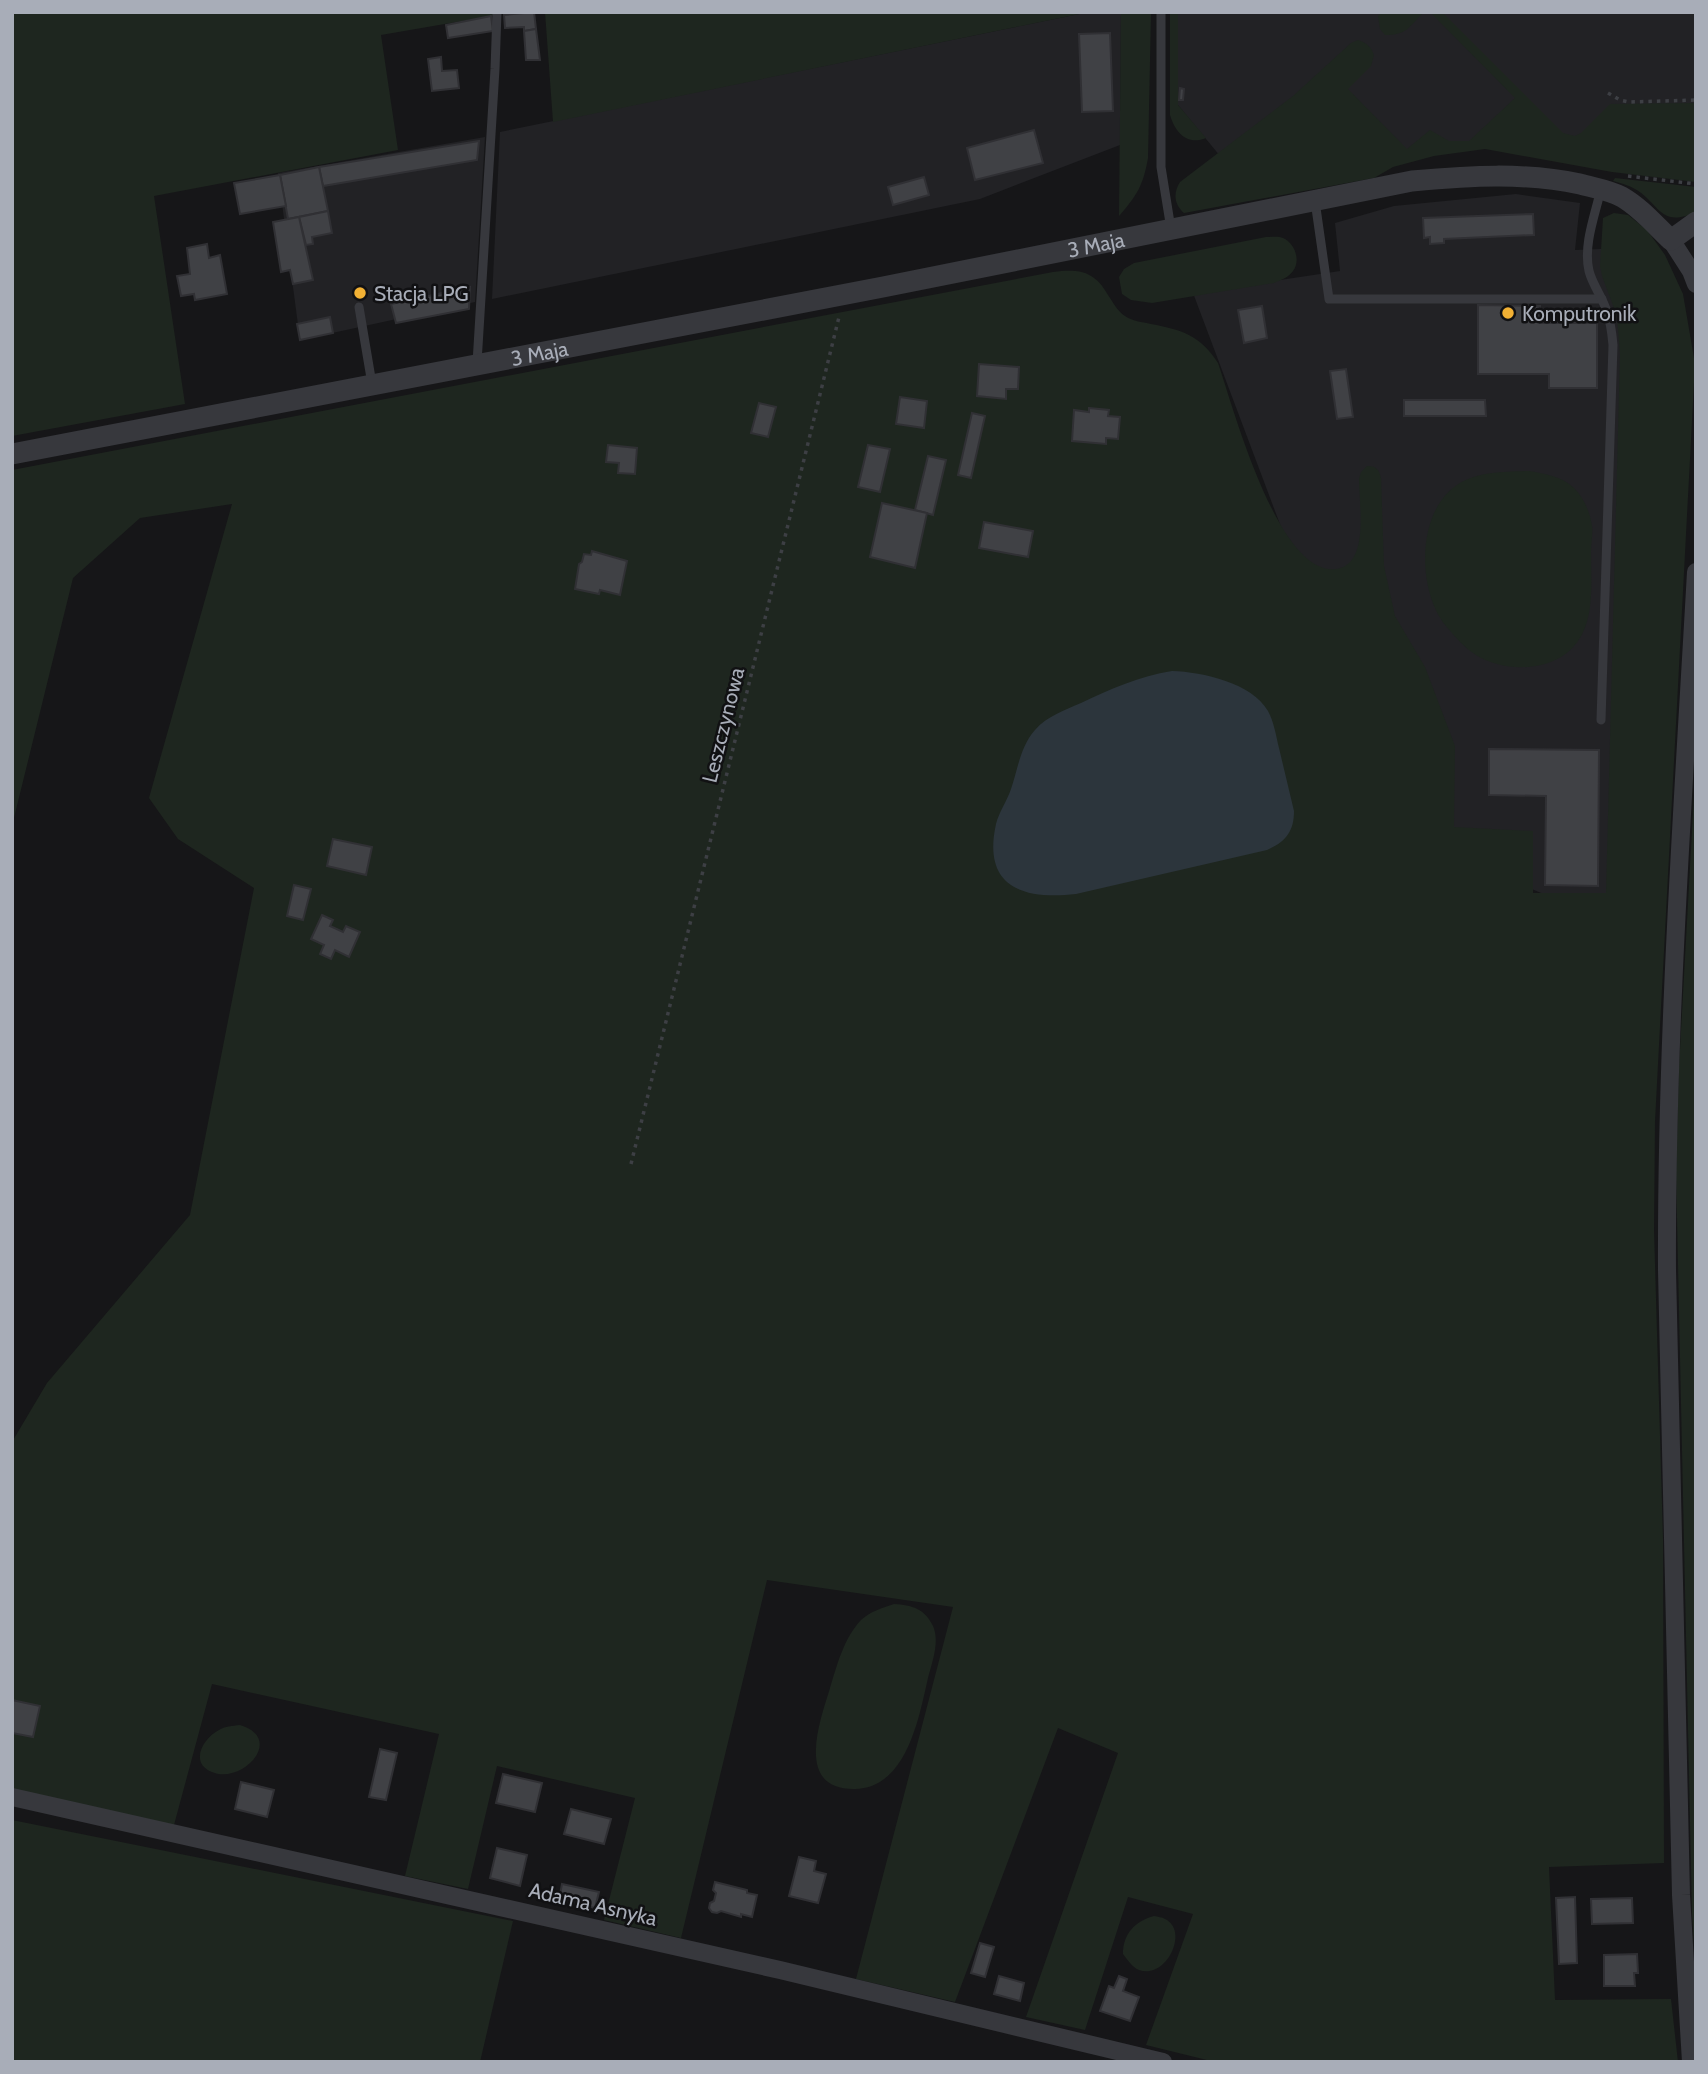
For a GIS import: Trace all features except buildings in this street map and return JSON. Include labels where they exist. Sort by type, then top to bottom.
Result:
[{"type":"street","name":"3 Maja","points":[[12,454],[845,294],[1412,181],[1498,175],[1536,177],[1601,189],[1621,197],[1640,210],[1671,240]]},
{"type":"street","points":[[1696,222],[1671,240],[1696,284]]},
{"type":"street","points":[[1691,2062],[1681,1895],[1666,1168],[1669,1062],[1696,572]]},
{"type":"street","name":"Adama Asnyka","points":[[12,1797],[740,1961],[1163,2062]]},
{"type":"lane","name":"3 Maja","points":[[477,363],[497,12]]},
{"type":"lane","points":[[1161,12],[1161,167],[1171,229]]},
{"type":"lane","points":[[1601,189],[1587,256],[1589,270],[1611,327],[1613,345],[1601,720]]},
{"type":"lane","points":[[1315,199],[1329,299],[1602,299]]},
{"type":"lane","points":[[359,307],[372,384]]},
{"type":"path","points":[[1608,93],[1629,102],[1696,100]]},
{"type":"path","name":"Leszczynowa","points":[[631,1164],[845,294]]},
{"type":"shaded area","points":[[12,12],[515,12],[381,35],[398,150],[154,196],[185,404],[12,436]]},
{"type":"shaded area","points":[[545,12],[1089,12],[553,122]]},
{"type":"shaded area","points":[[1089,12],[1121,12],[1120,145],[980,199],[492,299],[500,132]]},
{"type":"shaded area","points":[[1121,12],[1151,12],[1148,158],[1138,190],[1119,216]]},
{"type":"shaded area","points":[[1170,12],[1178,12],[1178,105],[1206,138],[1199,140],[1183,136],[1170,115]]},
{"type":"shaded area","points":[[1178,12],[1696,12],[1696,170],[1477,145],[1244,185],[1178,105]]},
{"type":"shaded area","points":[[1382,12],[1424,12],[1403,32],[1385,35],[1380,29],[1378,16]]},
{"type":"shaded area","points":[[1430,12],[1442,12],[1563,133],[1575,136],[1581,133],[1610,104],[1696,103],[1696,182],[1612,172],[1485,149],[1434,156],[1393,167],[1374,178],[1184,213],[1181,210],[1176,198],[1180,182],[1293,96],[1351,43],[1358,40],[1364,42],[1374,55],[1371,66],[1348,89],[1407,149],[1430,130],[1449,141],[1469,141],[1515,98]]},
{"type":"shaded area","points":[[485,137],[475,302],[300,340],[278,173]]},
{"type":"shaded area","points":[[1615,178],[1696,187],[1696,212],[1674,218],[1667,216],[1635,189],[1613,181]]},
{"type":"shaded area","points":[[1516,194],[1580,203],[1575,250],[1627,248],[1636,933],[1390,829],[1316,620],[1193,293],[1340,271],[1335,223],[1394,206]]},
{"type":"shaded area","points":[[1614,213],[1628,215],[1647,230],[1665,255],[1683,294],[1695,364],[1655,1121],[1654,1230],[1663,1539],[1664,1863],[1549,1867],[1555,2000],[1671,1999],[1678,2062],[1215,2062],[1146,2045],[1193,1914],[1128,1897],[1085,2030],[1026,2017],[1118,1753],[1058,1728],[955,2002],[856,1979],[953,1607],[767,1580],[681,1938],[604,1920],[635,1798],[497,1766],[468,1889],[405,1876],[439,1734],[212,1684],[174,1825],[12,1790],[12,1442],[47,1383],[190,1215],[254,888],[178,839],[149,798],[232,504],[140,518],[73,578],[12,826],[12,470],[1053,272],[1078,271],[1097,280],[1125,316],[1189,335],[1211,354],[1218,363],[1247,449],[1277,519],[1295,546],[1315,564],[1336,569],[1347,565],[1354,557],[1361,517],[1359,479],[1367,466],[1378,470],[1381,478],[1384,566],[1395,616],[1425,667],[1455,746],[1454,827],[1533,831],[1533,893],[1606,893],[1620,354],[1617,316],[1600,266],[1603,218]]},
{"type":"shaded area","points":[[1266,237],[1287,240],[1297,257],[1291,273],[1274,283],[1152,303],[1131,300],[1122,294],[1119,277],[1124,269],[1134,263]]},
{"type":"shaded area","points":[[1529,471],[1564,481],[1578,492],[1586,505],[1592,529],[1591,598],[1583,631],[1569,651],[1544,664],[1516,667],[1488,661],[1476,655],[1446,626],[1436,611],[1430,593],[1425,552],[1434,514],[1444,497],[1457,485],[1483,475]]},
{"type":"shaded area","points":[[1172,671],[1226,681],[1239,686],[1261,701],[1275,729],[1294,811],[1287,835],[1267,850],[1076,894],[1039,894],[1011,885],[1001,875],[995,862],[993,845],[996,824],[1023,751],[1035,730],[1063,711],[1125,684]]},
{"type":"shaded area","points":[[1696,758],[1696,1971],[1692,1914],[1676,1171]]},
{"type":"shaded area","points":[[894,1604],[907,1605],[922,1612],[930,1620],[935,1632],[935,1652],[915,1730],[899,1764],[887,1777],[873,1786],[855,1789],[836,1786],[824,1778],[818,1766],[816,1751],[817,1735],[835,1670],[846,1643],[861,1620]]},
{"type":"shaded area","points":[[240,1725],[253,1732],[259,1740],[259,1749],[254,1759],[235,1772],[223,1774],[205,1768],[200,1757],[208,1739],[221,1729]]},
{"type":"shaded area","points":[[12,1820],[513,1921],[480,2062],[12,2062]]},
{"type":"shaded area","points":[[1154,1916],[1164,1918],[1172,1925],[1175,1943],[1172,1953],[1158,1968],[1139,1970],[1123,1954],[1125,1940],[1131,1929]]},
{"type":"place","name":"Stacja LPG","points":[[360,293]]},
{"type":"place","name":"Komputronik","points":[[1508,313]]}]
